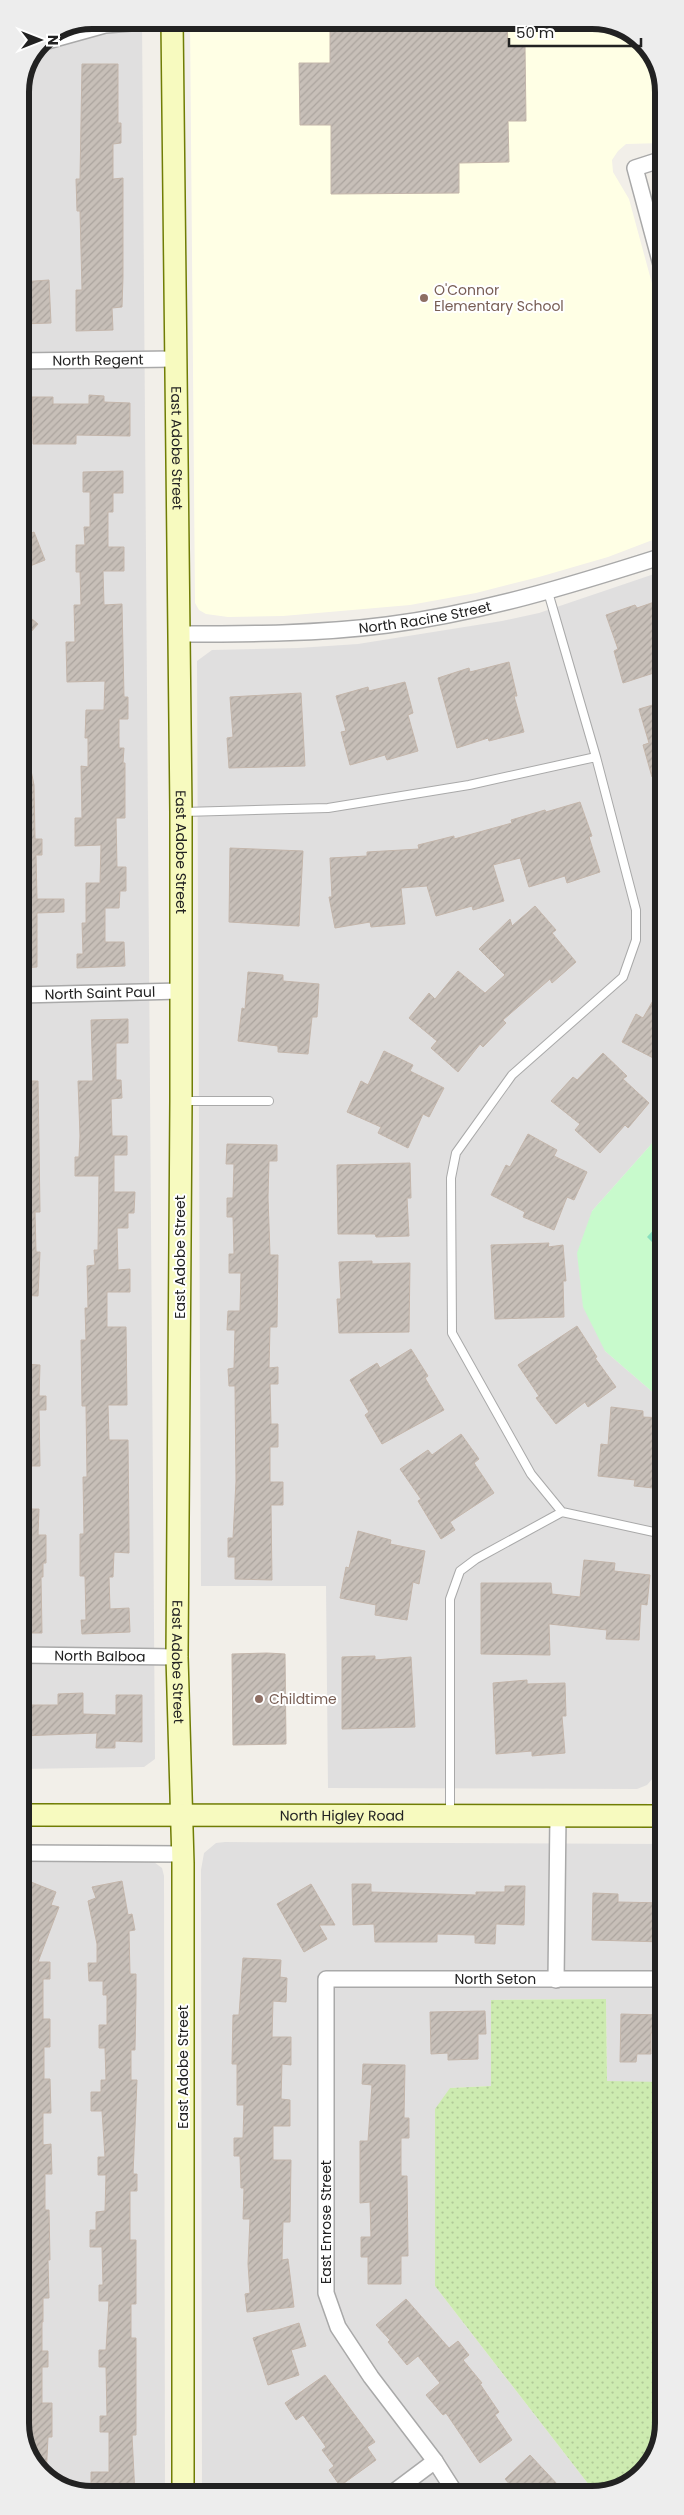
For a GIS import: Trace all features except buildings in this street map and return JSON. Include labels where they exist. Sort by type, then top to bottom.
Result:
[{"type":"street","points":[[65,36],[90,29]]},
{"type":"street","name":"East Adobe Street","points":[[171,29],[181,812],[177,1657],[183,1854],[184,2486]]},
{"type":"street","points":[[655,161],[634,168],[655,243]]},
{"type":"street","name":"North Regent","points":[[29,361],[174,359]]},
{"type":"street","name":"North Racine Street","points":[[178,634],[293,633],[387,625],[462,612],[548,592],[655,559]]},
{"type":"street","name":"North Saint Paul","points":[[29,995],[180,991]]},
{"type":"street","name":"North Balboa","points":[[29,1656],[177,1657]]},
{"type":"street","name":"North Higley Road","points":[[29,1815],[655,1816]]},
{"type":"street","points":[[556,1980],[558,1816]]},
{"type":"street","points":[[29,1853],[183,1854]]},
{"type":"street","name":"North Seton","points":[[326,1979],[655,1979]]},
{"type":"street","name":"East Enrose Street","points":[[326,1979],[326,2293],[338,2326],[370,2378],[434,2461],[451,2486]]},
{"type":"street","points":[[401,2486],[434,2461]]},
{"type":"lane","points":[[548,592],[596,757],[636,910],[636,940],[623,977],[512,1075],[456,1153],[451,1178],[452,1333],[531,1474],[562,1512],[655,1532]]},
{"type":"lane","points":[[181,812],[328,808],[469,785],[596,757]]},
{"type":"lane","points":[[181,1100],[269,1101]]},
{"type":"lane","points":[[450,1816],[450,1599],[460,1571],[476,1559],[562,1512]]},
{"type":"shaded area","points":[[91,29],[142,29],[155,1759],[144,1767],[29,1769],[29,91],[30,79],[35,65],[65,65],[65,35],[79,30]]},
{"type":"shaded area","name":"O'Connor Elementary School","points":[[190,29],[597,29],[617,34],[634,44],[647,60],[654,79],[655,143],[626,144],[612,160],[613,172],[629,199],[655,295],[655,539],[608,557],[539,577],[476,593],[410,605],[283,616],[228,617],[206,614],[199,610],[195,603]]},
{"type":"shaded area","points":[[655,574],[655,1140],[592,1211],[605,1351],[655,1394],[655,1774],[647,1785],[637,1789],[328,1788],[326,1586],[201,1586],[197,661],[212,650],[298,648],[358,644],[502,621],[539,613]]},
{"type":"shaded area","points":[[216,1843],[655,1844],[655,2082],[607,2082],[606,1999],[492,2000],[491,2086],[450,2088],[435,2286],[590,2486],[202,2486],[201,1870],[204,1853]]},
{"type":"shaded area","points":[[29,1862],[154,1862],[162,1868],[164,1876],[165,2486],[79,2485],[60,2478],[44,2465],[34,2448],[29,2424]]},
{"type":"green space","points":[[655,1140],[655,1394],[605,1351],[583,1307],[577,1253],[592,1211]]},
{"type":"green space","points":[[655,1228],[655,1245],[647,1237]]},
{"type":"green space","points":[[606,1999],[607,2081],[655,2082],[654,2436],[645,2458],[634,2471],[624,2478],[605,2485],[590,2486],[435,2286],[435,2109],[450,2088],[491,2086],[491,2000]]},
{"type":"place","name":"O'Connor Elementary School","points":[[424,298]]},
{"type":"place","name":"Childtime","points":[[259,1699]]}]
